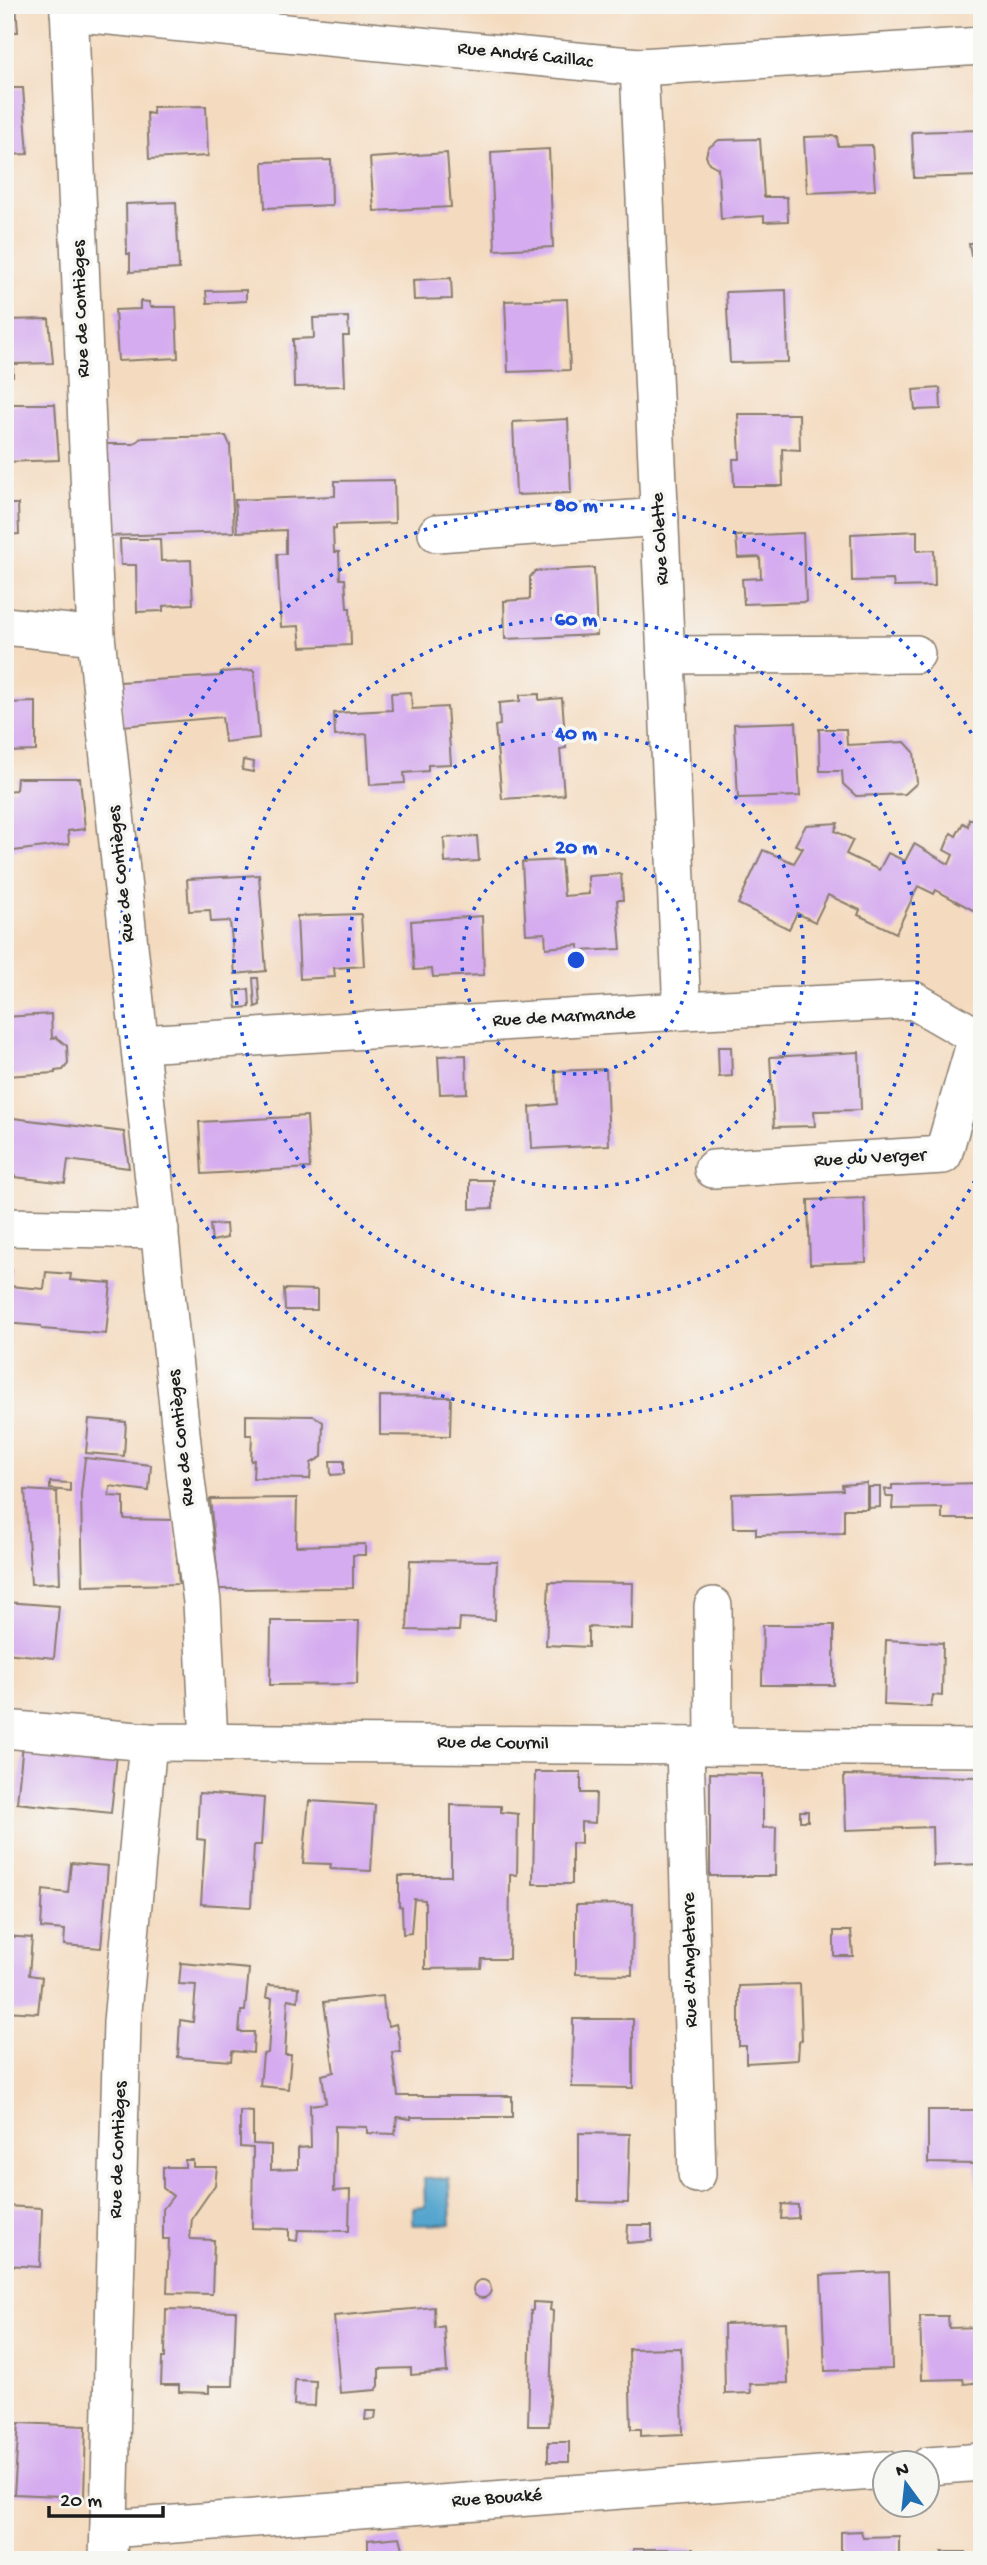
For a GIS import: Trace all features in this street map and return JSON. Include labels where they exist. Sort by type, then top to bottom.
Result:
[{"type":"street","name":"Rue André Caillac","points":[[69,9],[639,67],[982,46]]},
{"type":"street","name":"Rue de Contièges","points":[[69,9],[96,636],[202,1602],[209,1741]]},
{"type":"street","name":"Rue Colette","points":[[639,67],[682,1011]]},
{"type":"street","points":[[437,533],[660,517]]},
{"type":"street","points":[[5,626],[96,636]]},
{"type":"street","points":[[666,655],[916,654]]},
{"type":"street","name":"Rue de Marmande","points":[[140,1044],[682,1011],[913,1000],[980,1037]]},
{"type":"street","name":"Rue du Verger","points":[[713,1169],[943,1155],[980,1037]]},
{"type":"street","points":[[5,1227],[160,1230]]},
{"type":"street","name":"Rue d'Angleterre","points":[[696,2174],[700,1746],[713,1606]]},
{"type":"street","name":"Rue de Cournil","points":[[5,1729],[148,1742],[982,1748]]},
{"type":"street","name":"Rue de Contièges","points":[[108,2544],[122,2022],[148,1742]]},
{"type":"street","points":[[942,2465],[982,2462]]},
{"type":"street","name":"Rue Bouaké","points":[[108,2544],[872,2471]]},
{"type":"water","points":[[449,2178],[451,2224],[413,2225],[413,2208],[425,2207],[424,2179]]},
{"type":"building","points":[[5,5],[16,5],[18,32],[5,32]]},
{"type":"building","points":[[5,88],[23,88],[28,154],[5,155]]},
{"type":"building","points":[[206,106],[208,156],[149,159],[147,113],[153,114],[153,107]]},
{"type":"building","points":[[980,130],[982,176],[914,178],[912,132]]},
{"type":"building","points":[[837,136],[838,146],[872,145],[875,190],[807,193],[804,137]]},
{"type":"building","points":[[760,139],[764,197],[787,197],[788,221],[764,222],[764,216],[721,219],[718,168],[709,163],[706,156],[708,148],[719,140]]},
{"type":"building","points":[[549,149],[553,247],[495,250],[491,152]]},
{"type":"building","points":[[447,153],[451,207],[374,211],[370,158]]},
{"type":"building","points":[[331,160],[332,205],[265,208],[263,162]]},
{"type":"building","points":[[176,202],[179,269],[130,272],[126,204]]},
{"type":"building","points":[[969,243],[979,243],[981,255],[971,256]]},
{"type":"building","points":[[451,278],[452,299],[414,300],[413,280]]},
{"type":"building","points":[[246,290],[246,301],[207,303],[206,291]]},
{"type":"building","points":[[786,290],[788,362],[730,363],[726,292]]},
{"type":"building","points":[[567,299],[570,370],[508,372],[505,301]]},
{"type":"building","points":[[140,301],[149,302],[150,307],[176,307],[178,358],[118,361],[115,310],[140,309]]},
{"type":"building","points":[[348,317],[349,336],[343,336],[345,386],[294,387],[293,339],[314,338],[313,318]]},
{"type":"building","points":[[49,319],[53,363],[13,364],[13,376],[5,376],[5,320]]},
{"type":"building","points":[[976,385],[982,385],[982,421],[977,421]]},
{"type":"building","points":[[940,388],[941,409],[915,410],[913,390]]},
{"type":"building","points":[[5,404],[55,404],[59,460],[5,462]]},
{"type":"building","points":[[738,414],[799,414],[800,450],[782,449],[783,486],[734,486],[733,459],[740,459]]},
{"type":"building","points":[[568,419],[571,493],[516,495],[513,422]]},
{"type":"building","points":[[226,436],[230,445],[234,532],[109,536],[103,444],[134,444],[141,438]]},
{"type":"building","points":[[394,480],[395,523],[336,525],[336,529],[333,528],[334,552],[339,552],[340,579],[345,579],[347,608],[350,608],[351,645],[301,647],[299,626],[281,627],[277,554],[286,554],[286,530],[237,532],[235,500],[335,496],[335,481]]},
{"type":"building","points":[[5,504],[18,504],[19,534],[5,535]]},
{"type":"building","points":[[917,531],[917,551],[934,550],[935,586],[894,587],[893,580],[852,581],[851,534]]},
{"type":"building","points":[[803,533],[806,602],[744,604],[742,579],[761,578],[760,557],[738,558],[736,536]]},
{"type":"building","points":[[120,539],[160,539],[161,561],[191,560],[193,604],[163,606],[163,611],[137,612],[136,565],[121,565]]},
{"type":"building","points":[[594,568],[597,635],[505,639],[504,601],[530,599],[530,577],[535,571]]},
{"type":"building","points":[[254,670],[259,738],[225,742],[222,717],[123,726],[120,682],[220,676],[221,672]]},
{"type":"building","points":[[411,692],[412,709],[447,707],[451,764],[428,765],[428,771],[404,773],[405,783],[370,785],[367,734],[335,736],[334,713],[392,710],[391,693]]},
{"type":"building","points":[[539,694],[539,700],[562,698],[566,748],[560,749],[564,795],[502,799],[495,726],[500,725],[499,703],[520,701],[520,695]]},
{"type":"building","points":[[36,702],[36,751],[5,752],[5,703]]},
{"type":"building","points":[[796,722],[800,796],[738,798],[734,724]]},
{"type":"building","points":[[819,729],[846,729],[847,745],[905,742],[914,752],[917,783],[905,794],[856,796],[843,784],[842,771],[820,771]]},
{"type":"building","points":[[243,760],[254,762],[253,772],[242,770]]},
{"type":"building","points":[[17,778],[80,778],[85,829],[68,831],[69,844],[5,852],[5,791],[16,790]]},
{"type":"building","points":[[969,819],[982,819],[982,845],[978,852],[982,854],[982,915],[936,890],[934,894],[918,886],[896,933],[858,915],[860,910],[828,895],[815,922],[797,913],[789,929],[738,904],[763,850],[794,863],[803,848],[795,845],[806,825],[838,823],[835,831],[853,840],[846,854],[879,870],[888,853],[905,861],[914,844],[949,864],[953,855],[944,850],[951,833],[956,836],[963,823],[968,826]]},
{"type":"building","points":[[477,836],[479,861],[445,863],[444,838]]},
{"type":"building","points":[[561,860],[564,896],[589,894],[588,876],[621,874],[623,900],[617,900],[621,949],[579,951],[579,945],[546,948],[545,933],[526,934],[522,862]]},
{"type":"building","points":[[259,875],[266,971],[235,974],[230,921],[211,922],[210,910],[189,911],[187,879]]},
{"type":"building","points":[[361,914],[364,966],[334,968],[335,977],[300,979],[297,916]]},
{"type":"building","points":[[482,916],[484,975],[433,977],[432,969],[414,970],[411,921]]},
{"type":"building","points":[[253,978],[258,978],[260,1005],[255,1007]]},
{"type":"building","points":[[249,989],[250,1007],[237,1008],[235,991]]},
{"type":"building","points":[[51,1014],[52,1039],[56,1037],[67,1046],[68,1064],[55,1073],[5,1076],[5,1017]]},
{"type":"building","points":[[718,1047],[731,1047],[732,1076],[719,1077]]},
{"type":"building","points":[[859,1052],[861,1110],[814,1111],[815,1126],[774,1127],[770,1057]]},
{"type":"building","points":[[466,1055],[467,1093],[440,1094],[438,1056]]},
{"type":"building","points":[[606,1069],[609,1145],[532,1149],[530,1107],[557,1104],[555,1071]]},
{"type":"building","points":[[307,1116],[310,1168],[202,1174],[199,1122]]},
{"type":"building","points":[[5,1117],[124,1132],[129,1168],[68,1160],[65,1183],[15,1177],[5,1173]]},
{"type":"building","points":[[470,1180],[493,1180],[493,1208],[470,1209]]},
{"type":"building","points":[[864,1198],[866,1262],[810,1264],[808,1200]]},
{"type":"building","points":[[226,1224],[227,1238],[212,1241],[210,1225]]},
{"type":"building","points":[[5,1269],[12,1270],[9,1286],[44,1289],[46,1272],[71,1274],[70,1280],[111,1283],[106,1334],[5,1323]]},
{"type":"building","points":[[284,1289],[317,1290],[317,1310],[285,1310]]},
{"type":"building","points":[[380,1396],[451,1397],[450,1436],[380,1435]]},
{"type":"building","points":[[246,1415],[313,1416],[323,1422],[322,1457],[311,1463],[310,1479],[253,1478],[252,1435],[246,1435]]},
{"type":"building","points":[[89,1419],[126,1422],[124,1456],[86,1453]]},
{"type":"building","points":[[85,1458],[151,1465],[149,1491],[110,1486],[109,1496],[124,1497],[124,1519],[174,1520],[179,1584],[83,1586],[81,1494]]},
{"type":"building","points":[[330,1461],[344,1461],[344,1474],[331,1475]]},
{"type":"building","points":[[50,1482],[70,1483],[70,1491],[50,1489]]},
{"type":"building","points":[[867,1483],[867,1509],[844,1509],[844,1533],[756,1535],[756,1528],[733,1528],[732,1494],[843,1490],[842,1485]]},
{"type":"building","points":[[982,1483],[982,1519],[942,1519],[942,1508],[892,1509],[893,1497],[886,1497],[885,1489],[892,1489],[892,1485]]},
{"type":"building","points":[[869,1487],[880,1487],[880,1507],[869,1508]]},
{"type":"building","points":[[25,1490],[57,1492],[60,1583],[31,1584]]},
{"type":"building","points":[[297,1498],[296,1546],[365,1544],[365,1555],[353,1555],[353,1588],[219,1589],[210,1499]]},
{"type":"building","points":[[410,1560],[497,1561],[495,1620],[460,1618],[459,1631],[407,1630]]},
{"type":"building","points":[[549,1582],[633,1583],[632,1629],[588,1627],[588,1647],[546,1645]]},
{"type":"building","points":[[5,1602],[59,1606],[54,1658],[5,1653]]},
{"type":"building","points":[[271,1621],[359,1621],[357,1684],[270,1685]]},
{"type":"building","points":[[763,1625],[834,1625],[834,1685],[762,1685]]},
{"type":"building","points":[[886,1640],[943,1643],[942,1696],[933,1695],[931,1707],[884,1705]]},
{"type":"building","points":[[23,1743],[117,1754],[111,1813],[17,1803]]},
{"type":"building","points":[[535,1772],[581,1772],[581,1793],[596,1793],[595,1823],[581,1822],[581,1844],[572,1843],[572,1884],[533,1884]]},
{"type":"building","points":[[710,1773],[763,1774],[763,1828],[776,1827],[775,1876],[710,1876]]},
{"type":"building","points":[[844,1775],[982,1777],[982,1864],[933,1866],[932,1827],[846,1830]]},
{"type":"building","points":[[199,1793],[264,1798],[261,1845],[254,1845],[251,1907],[201,1904],[205,1840],[197,1839]]},
{"type":"building","points":[[309,1801],[375,1805],[371,1871],[330,1869],[331,1864],[303,1863]]},
{"type":"building","points":[[451,1805],[501,1806],[501,1812],[518,1814],[517,1875],[510,1874],[509,1959],[482,1959],[481,1968],[425,1969],[425,1900],[414,1899],[411,1933],[403,1934],[399,1876],[451,1876]]},
{"type":"building","points":[[800,1811],[808,1811],[808,1821],[800,1821]]},
{"type":"building","points":[[71,1863],[108,1866],[101,1948],[64,1945],[65,1930],[41,1928],[43,1890],[68,1893]]},
{"type":"building","points":[[633,1904],[632,1975],[576,1974],[576,1905]]},
{"type":"building","points":[[834,1931],[851,1931],[853,1956],[834,1956]]},
{"type":"building","points":[[5,1936],[32,1938],[29,1975],[42,1977],[38,2013],[5,2011]]},
{"type":"building","points":[[181,1963],[249,1969],[245,2011],[241,2011],[239,2032],[254,2032],[253,2053],[232,2051],[231,2061],[178,2057],[180,2020],[193,2022],[196,1985],[179,1984]]},
{"type":"building","points":[[800,1984],[802,2040],[799,2042],[798,2060],[746,2063],[746,2046],[739,2046],[739,1986]]},
{"type":"building","points":[[268,1985],[299,1987],[298,2001],[288,1999],[285,2055],[291,2055],[288,2089],[260,2086],[263,2054],[268,2053],[272,1998],[266,1998]]},
{"type":"building","points":[[383,1996],[385,2018],[389,2026],[396,2024],[399,2038],[400,2052],[392,2052],[398,2096],[512,2096],[512,2117],[397,2117],[395,2134],[367,2133],[367,2127],[335,2126],[334,2191],[350,2190],[349,2231],[298,2230],[297,2241],[289,2240],[289,2229],[252,2228],[253,2148],[240,2147],[240,2111],[253,2112],[253,2144],[271,2145],[271,2170],[298,2169],[298,2148],[311,2147],[310,2105],[326,2103],[322,2075],[334,2072],[324,2002]]},
{"type":"building","points":[[573,2019],[633,2019],[633,2088],[572,2087]]},
{"type":"building","points":[[928,2110],[982,2110],[982,2198],[979,2198],[975,2164],[928,2163]]},
{"type":"building","points":[[579,2133],[630,2134],[628,2203],[579,2202]]},
{"type":"building","points":[[185,2160],[193,2160],[193,2167],[217,2167],[215,2185],[192,2218],[190,2239],[214,2240],[212,2294],[167,2293],[169,2239],[163,2239],[163,2209],[173,2196],[163,2188],[163,2167],[185,2167]]},
{"type":"building","points":[[782,2204],[798,2205],[798,2218],[781,2219]]},
{"type":"building","points":[[5,2206],[42,2208],[40,2267],[5,2265]]},
{"type":"building","points":[[628,2225],[652,2225],[652,2241],[627,2243]]},
{"type":"building","points":[[889,2272],[892,2369],[825,2371],[821,2275]]},
{"type":"building","points":[[482,2280],[488,2283],[491,2289],[488,2295],[482,2298],[476,2295],[473,2289],[476,2283]]},
{"type":"building","points":[[533,2302],[551,2303],[550,2310],[553,2311],[549,2426],[528,2426]]},
{"type":"building","points":[[434,2307],[435,2328],[444,2326],[447,2372],[411,2375],[411,2368],[379,2369],[379,2386],[376,2390],[340,2393],[334,2316]]},
{"type":"building","points":[[166,2309],[236,2311],[233,2386],[209,2386],[209,2393],[179,2392],[179,2385],[161,2385],[162,2358],[165,2358]]},
{"type":"building","points":[[920,2316],[948,2316],[949,2328],[982,2327],[982,2382],[964,2384],[963,2379],[922,2380]]},
{"type":"building","points":[[786,2322],[788,2383],[750,2384],[751,2393],[725,2394],[724,2324]]},
{"type":"building","points":[[681,2348],[683,2434],[641,2436],[641,2429],[631,2429],[629,2349]]},
{"type":"building","points":[[295,2380],[316,2381],[315,2406],[294,2405]]},
{"type":"building","points":[[366,2411],[376,2411],[375,2419],[365,2420]]},
{"type":"building","points":[[19,2423],[86,2426],[84,2497],[14,2494]]},
{"type":"building","points":[[548,2442],[569,2442],[569,2462],[548,2462]]},
{"type":"building","points":[[861,2531],[863,2537],[899,2536],[899,2560],[841,2560],[841,2532]]},
{"type":"building","points":[[400,2537],[406,2560],[368,2560],[368,2540]]},
{"type":"building","points":[[633,2549],[693,2549],[693,2560],[633,2560]]},
{"type":"building","points":[[942,2552],[966,2552],[969,2560],[942,2560]]}]
